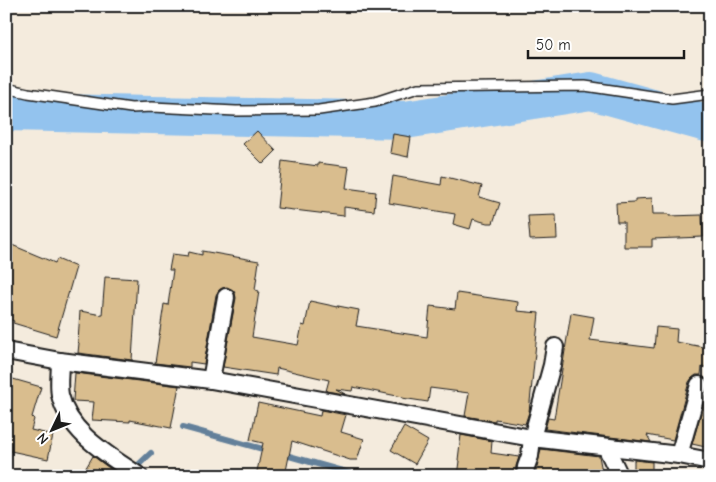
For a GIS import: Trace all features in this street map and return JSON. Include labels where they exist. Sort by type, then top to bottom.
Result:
[{"type":"street","points":[[211,380],[226,297]]},
{"type":"street","points":[[524,476],[555,347]]},
{"type":"street","points":[[6,351],[60,361],[211,380],[532,438],[679,455],[710,461]]},
{"type":"street","points":[[60,361],[60,395],[73,424],[84,435],[139,476]]},
{"type":"street","points":[[679,455],[699,385]]},
{"type":"street","points":[[606,447],[620,476]]},
{"type":"lane","points":[[6,88],[131,108],[152,107],[236,112],[319,110],[375,102],[418,88],[585,86],[672,99],[710,94]]},
{"type":"building","points":[[257,131],[276,151],[263,164],[243,144]]},
{"type":"building","points":[[393,134],[411,137],[408,157],[390,153]]},
{"type":"building","points":[[282,161],[318,166],[318,163],[349,167],[346,188],[376,192],[374,211],[344,207],[344,216],[277,208]]},
{"type":"building","points":[[393,176],[441,185],[442,176],[482,186],[479,197],[500,203],[493,223],[473,219],[470,229],[453,224],[455,214],[389,203]]},
{"type":"building","points":[[652,198],[653,214],[669,214],[669,216],[702,215],[703,237],[652,239],[652,247],[624,247],[624,222],[617,222],[616,203],[635,202],[635,199]]},
{"type":"building","points":[[556,215],[557,239],[530,240],[528,216]]},
{"type":"building","points":[[12,245],[55,263],[57,259],[76,267],[56,336],[13,323],[14,321],[6,318],[6,259]]},
{"type":"building","points":[[202,251],[259,261],[255,290],[259,291],[252,337],[298,345],[302,325],[305,326],[310,301],[359,310],[356,326],[427,337],[430,306],[455,309],[457,293],[518,302],[517,311],[539,313],[529,412],[525,424],[465,416],[469,393],[430,388],[428,402],[353,387],[352,391],[336,389],[345,394],[326,391],[329,380],[277,368],[276,375],[223,367],[236,298],[233,290],[227,287],[219,290],[216,295],[204,364],[190,362],[190,367],[155,363],[164,304],[168,305],[173,270],[169,270],[172,254],[188,256],[189,252],[202,255]]},
{"type":"building","points":[[105,277],[137,279],[132,360],[78,353],[80,311],[102,315]]},
{"type":"building","points":[[571,313],[594,317],[590,340],[654,348],[656,327],[677,329],[676,342],[709,348],[706,367],[702,367],[701,375],[696,375],[689,382],[673,440],[647,435],[651,442],[545,429],[548,418],[554,419]]},
{"type":"building","points":[[75,373],[179,386],[171,428],[130,420],[130,422],[92,420],[94,402],[73,401]]},
{"type":"building","points":[[6,377],[41,387],[32,417],[34,419],[31,430],[53,435],[48,459],[6,450]]},
{"type":"building","points":[[705,400],[710,401],[710,448],[692,444]]},
{"type":"building","points":[[258,403],[320,416],[321,410],[346,415],[341,432],[364,439],[357,460],[350,460],[292,441],[285,476],[256,476],[263,443],[250,440]]},
{"type":"building","points":[[404,427],[428,441],[415,464],[391,450]]},
{"type":"building","points":[[461,435],[492,441],[491,453],[519,457],[515,476],[458,476]]},
{"type":"building","points":[[541,449],[599,456],[603,476],[535,476]]},
{"type":"building","points":[[93,456],[109,468],[121,476],[81,476]]},
{"type":"building","points":[[634,460],[652,462],[652,476],[634,476]]},
{"type":"waterway","points":[[6,112],[405,120],[591,91],[710,124]]},
{"type":"waterway","points":[[183,427],[270,451]]},
{"type":"waterway","points":[[133,470],[151,453]]},
{"type":"waterway","points":[[282,454],[360,476]]}]
